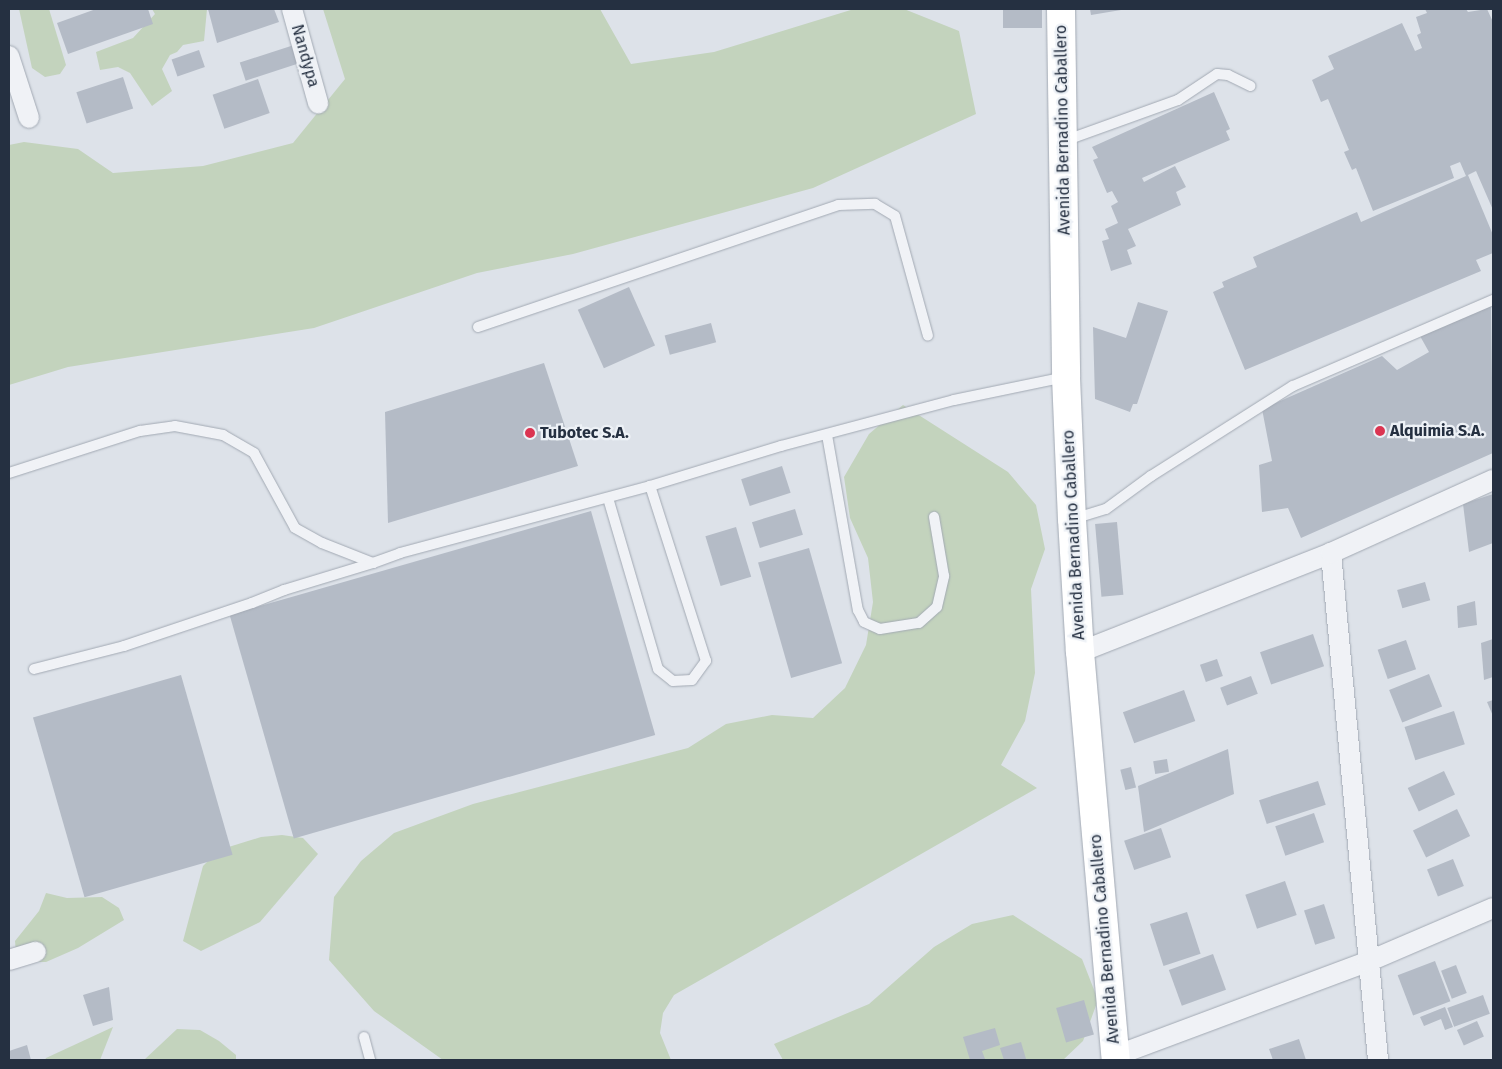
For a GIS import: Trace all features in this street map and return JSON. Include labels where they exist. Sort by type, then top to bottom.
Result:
[{"type":"main road","name":"Avenida Bernadino Caballero","points":[[1061,9],[1066,376],[1072,519],[1080,652],[1116,1058]]},
{"type":"street","name":"Nandypa","points":[[292,9],[318,103]]},
{"type":"street","points":[[9,56],[29,118]]},
{"type":"street","points":[[1080,652],[1331,553],[1493,480]]},
{"type":"street","points":[[1331,553],[1367,962],[1378,1060]]},
{"type":"street","points":[[1116,1058],[1367,962],[1493,908]]},
{"type":"street","points":[[9,960],[36,952]]},
{"type":"lane","points":[[1063,141],[1178,100],[1217,74],[1228,75],[1251,86]]},
{"type":"lane","points":[[478,327],[838,205],[875,204],[895,216],[928,336]]},
{"type":"lane","points":[[1072,519],[1106,509],[1151,476],[1293,386],[1493,300]]},
{"type":"lane","points":[[34,669],[124,646],[252,603],[284,590],[373,563],[400,552],[608,498],[954,400],[1066,376]]},
{"type":"lane","points":[[9,473],[140,431],[175,426],[223,435],[254,453],[295,528],[322,543],[373,563]]},
{"type":"lane","points":[[827,435],[858,610],[864,622],[880,629],[919,623],[937,607],[944,576],[934,517]]},
{"type":"lane","points":[[608,498],[658,669],[673,681],[692,680],[706,661],[650,486]]},
{"type":"lane","points":[[364,1037],[370,1060]]},
{"type":"green space","points":[[19,9],[49,9],[66,65],[60,74],[45,77],[32,68]]},
{"type":"green space","points":[[152,9],[207,9],[204,41],[183,45],[177,52],[170,55],[162,69],[172,91],[152,106],[130,73],[118,67],[100,70],[96,52],[133,38],[155,14]]},
{"type":"green space","points":[[323,9],[600,9],[631,64],[714,52],[854,9],[904,9],[959,31],[976,114],[813,188],[573,254],[477,273],[314,328],[68,367],[9,385],[9,145],[24,142],[78,149],[113,173],[203,166],[293,143],[345,79]]},
{"type":"green space","points":[[903,405],[1008,472],[1036,505],[1045,549],[1031,589],[1035,673],[1025,721],[1001,765],[1037,788],[674,995],[663,1013],[660,1033],[671,1060],[443,1060],[374,1011],[329,960],[334,897],[361,861],[394,833],[473,804],[688,748],[726,724],[772,715],[813,718],[845,688],[866,645],[873,602],[868,558],[850,518],[844,477],[869,434]]},
{"type":"green space","points":[[282,835],[303,838],[318,854],[260,922],[201,951],[183,941],[203,866],[219,850],[261,837]]},
{"type":"green space","points":[[46,893],[67,898],[102,897],[119,908],[124,920],[78,948],[46,962],[34,962],[16,953],[15,941],[39,911]]},
{"type":"green space","points":[[1013,915],[1082,959],[1098,1000],[1083,1041],[1063,1060],[783,1060],[774,1044],[869,1004],[934,947],[972,924]]},
{"type":"green space","points":[[113,1027],[100,1060],[45,1060],[46,1058]]},
{"type":"green space","points":[[177,1029],[200,1030],[219,1041],[236,1055],[236,1060],[144,1060]]},
{"type":"building","points":[[96,9],[148,9],[153,24],[68,54],[57,23]]},
{"type":"building","points":[[208,9],[274,9],[279,22],[217,43]]},
{"type":"building","points":[[1090,9],[1121,9],[1121,10],[1091,15]]},
{"type":"building","points":[[1425,9],[1466,9],[1468,12],[1487,9],[1493,22],[1493,210],[1476,171],[1468,175],[1493,235],[1493,253],[1476,260],[1481,271],[1245,370],[1213,292],[1224,287],[1222,282],[1257,267],[1253,257],[1357,212],[1361,222],[1466,176],[1460,162],[1450,166],[1454,178],[1373,211],[1356,168],[1352,170],[1344,152],[1349,150],[1328,99],[1321,102],[1312,80],[1334,69],[1328,56],[1402,23],[1415,51],[1422,48],[1417,35],[1421,33],[1416,17],[1427,13]]},
{"type":"building","points":[[1003,10],[1042,10],[1042,28],[1003,28]]},
{"type":"building","points":[[294,45],[300,63],[246,81],[240,63]]},
{"type":"building","points":[[199,50],[205,67],[177,76],[172,59]]},
{"type":"building","points":[[123,77],[133,108],[87,124],[76,92]]},
{"type":"building","points":[[258,79],[270,113],[224,129],[213,95]]},
{"type":"building","points":[[1214,92],[1230,129],[1226,131],[1230,140],[1142,178],[1144,182],[1175,166],[1186,187],[1176,192],[1181,205],[1128,229],[1136,246],[1127,250],[1132,264],[1111,271],[1102,241],[1109,239],[1105,229],[1118,223],[1111,206],[1118,202],[1112,191],[1107,193],[1093,160],[1098,158],[1092,147]]},
{"type":"building","points":[[629,287],[655,345],[604,368],[578,310]]},
{"type":"building","points":[[1138,302],[1168,311],[1137,404],[1133,404],[1130,412],[1095,399],[1093,327],[1126,338]]},
{"type":"building","name":"Alquimia S.A.","points":[[1491,305],[1493,453],[1301,538],[1288,508],[1262,512],[1259,465],[1272,461],[1262,409],[1382,356],[1397,370],[1429,352],[1420,336]]},
{"type":"building","points":[[711,323],[716,342],[670,355],[665,335]]},
{"type":"building","points":[[544,363],[578,466],[388,523],[385,412]]},
{"type":"building","points":[[782,466],[791,493],[750,506],[741,479]]},
{"type":"building","points":[[1493,494],[1493,543],[1469,552],[1463,504]]},
{"type":"building","points":[[795,509],[803,535],[760,548],[752,522]]},
{"type":"building","points":[[591,511],[655,735],[294,839],[230,615]]},
{"type":"building","points":[[1117,522],[1123,595],[1101,597],[1095,524]]},
{"type":"building","points":[[736,527],[751,577],[721,586],[705,536]]},
{"type":"building","points":[[809,548],[842,663],[791,678],[758,563]]},
{"type":"building","points":[[1425,582],[1430,600],[1402,608],[1397,590]]},
{"type":"building","points":[[1475,601],[1477,625],[1458,628],[1457,606]]},
{"type":"building","points":[[1313,634],[1324,666],[1271,684],[1260,652]]},
{"type":"building","points":[[1493,639],[1493,677],[1484,680],[1481,643]]},
{"type":"building","points":[[1406,640],[1416,669],[1388,679],[1378,650]]},
{"type":"building","points":[[1217,659],[1223,676],[1206,682],[1200,665]]},
{"type":"building","points":[[1429,674],[1442,706],[1402,723],[1389,690]]},
{"type":"building","points":[[181,675],[233,855],[85,897],[33,717]]},
{"type":"building","points":[[1251,676],[1258,694],[1227,706],[1220,688]]},
{"type":"building","points":[[1184,690],[1195,721],[1134,743],[1123,712]]},
{"type":"building","points":[[1493,700],[1493,716],[1487,702]]},
{"type":"building","points":[[1454,711],[1465,744],[1415,760],[1405,727]]},
{"type":"building","points":[[1228,749],[1234,794],[1144,832],[1138,786]]},
{"type":"building","points":[[1167,759],[1169,772],[1155,774],[1153,761]]},
{"type":"building","points":[[1131,767],[1136,787],[1125,790],[1120,770]]},
{"type":"building","points":[[1444,771],[1455,795],[1419,811],[1408,788]]},
{"type":"building","points":[[1318,781],[1326,805],[1267,824],[1259,800]]},
{"type":"building","points":[[1457,809],[1470,836],[1426,857],[1413,830]]},
{"type":"building","points":[[1314,813],[1324,842],[1285,856],[1275,826]]},
{"type":"building","points":[[1161,828],[1171,857],[1134,870],[1124,841]]},
{"type":"building","points":[[1453,859],[1464,886],[1438,896],[1427,869]]},
{"type":"building","points":[[1285,881],[1297,915],[1257,929],[1245,895]]},
{"type":"building","points":[[1324,904],[1335,938],[1315,945],[1304,910]]},
{"type":"building","points":[[1187,912],[1201,954],[1164,966],[1150,924]]},
{"type":"building","points":[[1213,954],[1226,990],[1182,1006],[1169,970]]},
{"type":"building","points":[[1435,961],[1450,1001],[1413,1015],[1398,975]]},
{"type":"building","points":[[1456,965],[1467,993],[1452,999],[1441,971]]},
{"type":"building","points":[[109,987],[113,1020],[93,1026],[83,995]]},
{"type":"building","points":[[1483,995],[1490,1014],[1454,1027],[1447,1008]]},
{"type":"building","points":[[1084,1000],[1094,1035],[1066,1043],[1056,1008]]},
{"type":"building","points":[[1445,1007],[1453,1027],[1445,1030],[1441,1019],[1424,1026],[1420,1017]]},
{"type":"building","points":[[1477,1021],[1484,1037],[1464,1045],[1457,1030]]},
{"type":"building","points":[[995,1028],[1000,1045],[982,1051],[985,1059],[970,1060],[963,1037]]},
{"type":"building","points":[[1299,1039],[1306,1060],[1273,1060],[1269,1049]]},
{"type":"building","points":[[1021,1042],[1026,1059],[1004,1060],[1000,1048]]},
{"type":"building","points":[[27,1045],[31,1060],[9,1060],[9,1051]]},
{"type":"place","name":"Alquimia S.A.","points":[[1380,431]]},
{"type":"place","name":"Tubotec S.A.","points":[[530,433]]}]
